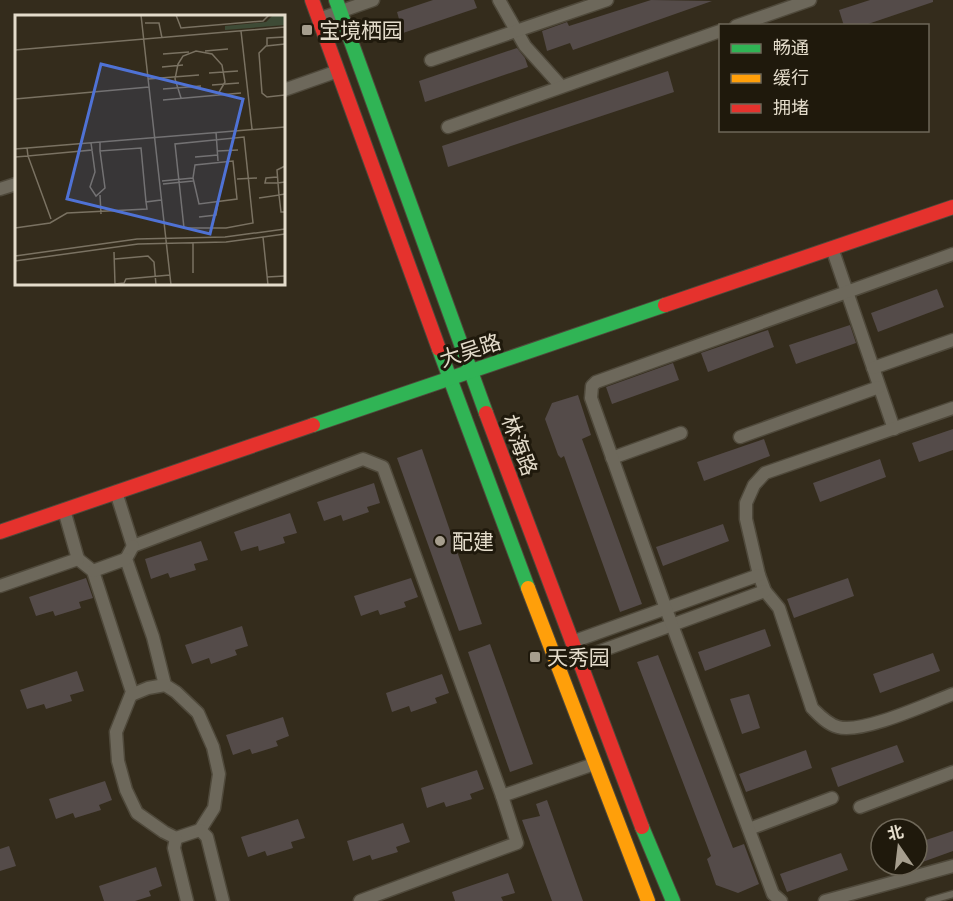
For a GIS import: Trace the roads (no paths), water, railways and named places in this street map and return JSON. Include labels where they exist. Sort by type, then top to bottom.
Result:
[{"type":"main road","name":"林海路","points":[[312,0],[450,379],[594,764],[648,901]]},
{"type":"main road","name":"林海路","points":[[338,6],[471,373],[626,788],[673,901]]},
{"type":"main road","name":"大吴路","points":[[0,532],[953,207]]},
{"type":"street","points":[[319,19],[338,6],[374,0]]},
{"type":"street","points":[[499,0],[516,30],[544,69],[561,86]]},
{"type":"street","points":[[430,60],[607,0]]},
{"type":"street","points":[[741,24],[790,4],[810,0]]},
{"type":"street","points":[[448,127],[719,31]]},
{"type":"street","points":[[285,90],[338,71]]},
{"type":"street","points":[[0,189],[15,184]]},
{"type":"street","points":[[832,248],[894,429]]},
{"type":"street","points":[[781,901],[773,894],[666,609],[591,398],[592,386],[596,381],[953,254]]},
{"type":"street","points":[[873,368],[953,340]]},
{"type":"street","points":[[740,437],[879,387]]},
{"type":"street","points":[[953,408],[765,473],[754,485],[746,503],[746,519],[759,575],[765,591],[778,608],[812,708],[823,719],[838,727],[861,728],[953,694]]},
{"type":"street","points":[[612,458],[681,433]]},
{"type":"street","points":[[93,571],[126,559],[133,546],[363,459],[383,467],[517,843],[360,901]]},
{"type":"street","points":[[116,492],[133,546]]},
{"type":"street","points":[[64,510],[78,559],[93,571],[132,692],[116,732],[118,761],[126,790],[137,813],[164,832],[176,837],[200,830],[214,808],[219,774],[213,747],[198,713],[165,685],[148,688],[131,695]]},
{"type":"street","points":[[0,586],[78,559]]},
{"type":"street","points":[[126,559],[153,638],[165,685]]},
{"type":"street","points":[[572,642],[759,575]]},
{"type":"street","points":[[579,659],[765,591]]},
{"type":"street","points":[[502,796],[594,764]]},
{"type":"street","points":[[860,807],[952,776]]},
{"type":"street","points":[[749,829],[832,798]]},
{"type":"street","points":[[200,830],[207,837],[223,901]]},
{"type":"street","points":[[176,837],[174,848],[187,901]]},
{"type":"street","points":[[825,901],[953,866]]},
{"type":"lane","points":[[929,901],[953,894]]},
{"type":"place","name":"宝境栖园","points":[[307,30]]},
{"type":"place","name":"配建","points":[[440,541]]},
{"type":"place","name":"天秀园","points":[[535,657]]}]
